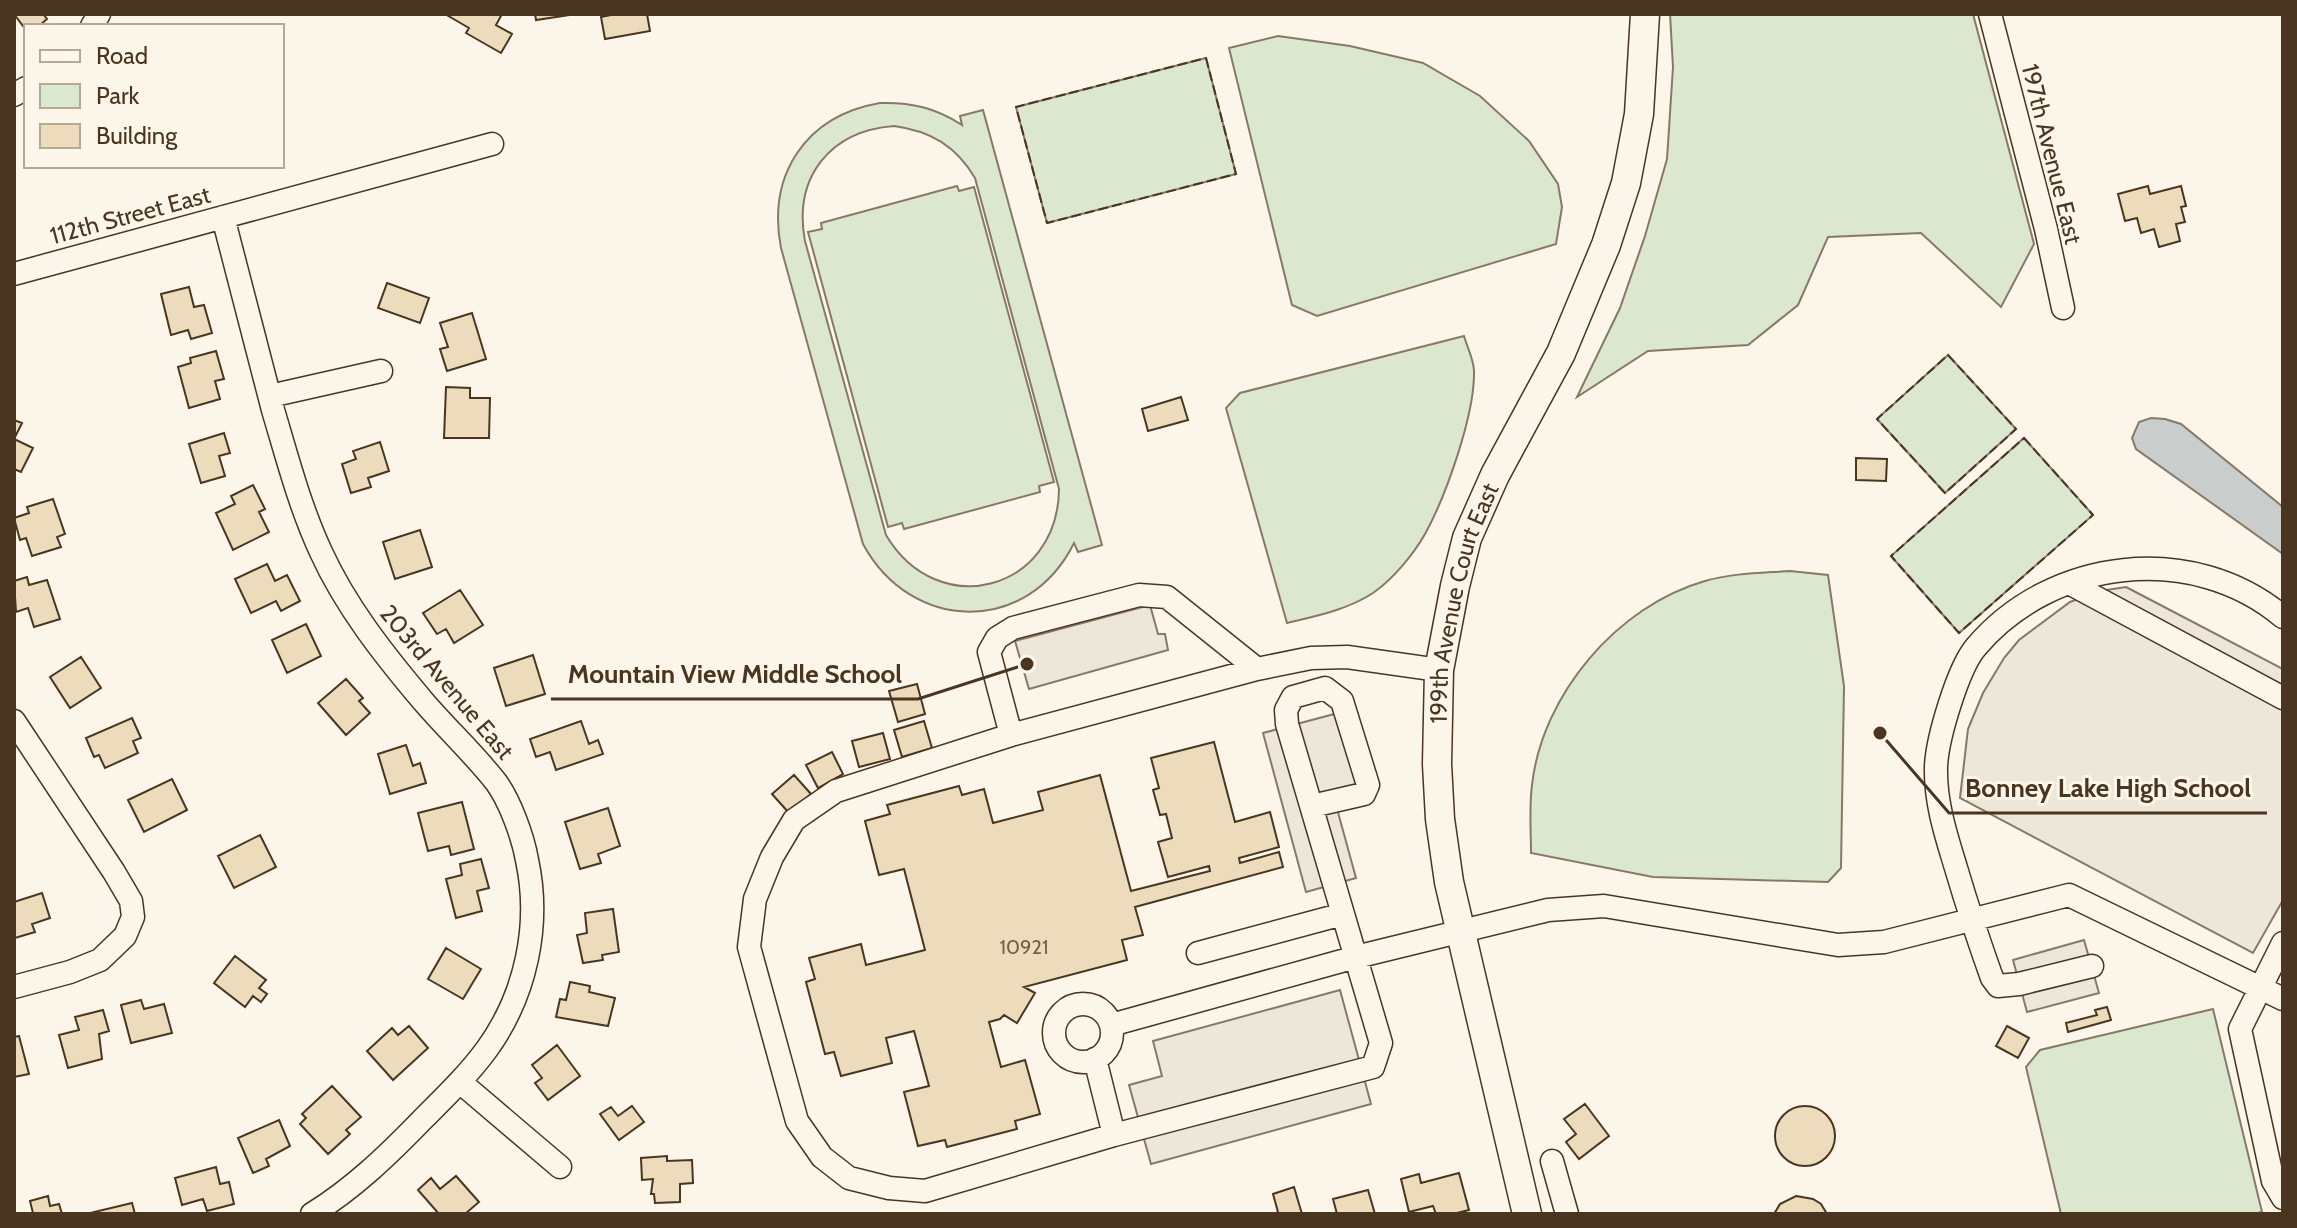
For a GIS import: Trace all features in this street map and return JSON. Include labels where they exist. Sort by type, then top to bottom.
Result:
[{"type":"main road","name":"199th Avenue Court East","points":[[1527,1214],[1449,882],[1440,819],[1437,764],[1439,670],[1467,538],[1495,475],[1561,353],[1606,245],[1626,183],[1639,114],[1645,14]]},
{"type":"street","name":"197th Avenue East","points":[[1990,14],[2046,229],[2063,308]]},
{"type":"street","name":"112th Street East","points":[[14,274],[492,144]]},
{"type":"street","name":"203rd Avenue East","points":[[223,217],[289,464],[316,538],[348,601],[377,644],[498,784],[523,840],[533,899],[523,976],[510,1010],[487,1049],[460,1082],[361,1180],[312,1214]]},
{"type":"street","points":[[270,396],[381,371]]},
{"type":"street","points":[[2092,966],[2019,984],[1998,986],[1992,978],[1939,811],[1936,765],[1949,702],[1974,648],[2018,608],[2069,583],[2127,568],[2186,570],[2228,584],[2283,617]]},
{"type":"street","points":[[2069,583],[2283,698]]},
{"type":"street","points":[[1011,735],[989,652],[997,638],[1013,628],[1139,595],[1167,597],[1257,669]]},
{"type":"street","points":[[1312,806],[1364,794],[1368,785],[1342,701],[1325,688],[1293,697],[1286,710],[1287,724],[1381,1043],[1373,1067],[1114,1135],[925,1191],[889,1188],[849,1178],[822,1157],[797,1121],[749,947],[755,899],[772,857],[794,820],[836,791],[1011,735],[1257,669],[1311,658],[1347,657],[1439,670]]},
{"type":"street","points":[[14,721],[131,901],[133,917],[125,936],[100,960],[70,972],[14,987]]},
{"type":"street","points":[[1111,1025],[1356,957],[1548,910],[1604,906],[1838,945],[1884,942],[2069,895],[2283,999]]},
{"type":"street","points":[[1198,953],[1343,914]]},
{"type":"street","points":[[2283,943],[2240,1029],[2273,1181],[2283,1198]]},
{"type":"street","points":[[1084,1004],[1101,1010],[1111,1025],[1110,1043],[1106,1051],[1095,1059],[1082,1062],[1065,1056],[1055,1041],[1056,1023],[1067,1009],[1084,1004]]},
{"type":"street","points":[[1095,1059],[1114,1135]]},
{"type":"street","points":[[460,1082],[560,1167]]},
{"type":"street","points":[[1552,1161],[1567,1214]]},
{"type":"green space","points":[[1670,14],[1973,14],[2034,244],[2001,307],[1921,233],[1828,237],[1798,305],[1748,345],[1648,351],[1577,397],[1620,308],[1667,159],[1673,67]]},
{"type":"green space","points":[[1278,36],[1350,46],[1423,63],[1480,96],[1529,141],[1558,184],[1562,207],[1556,244],[1317,316],[1292,305],[1229,48]]},
{"type":"green space","points":[[1206,58],[1236,174],[1047,223],[1016,107]]},
{"type":"green space","points":[[880,103],[913,105],[943,114],[962,125],[960,116],[983,110],[1102,545],[1078,552],[1074,543],[1054,573],[1028,595],[1000,608],[969,612],[939,607],[910,594],[884,573],[863,544],[781,248],[778,221],[786,173],[797,153],[812,135],[854,110]],"holes":[[[894,126],[931,136],[951,149],[975,178],[1059,489],[1053,524],[1039,552],[1018,572],[992,583],[963,586],[935,579],[908,562],[886,535],[805,241],[805,197],[821,161],[851,137]]]},
{"type":"green space","points":[[957,186],[959,191],[974,187],[1054,482],[1039,486],[1040,492],[904,529],[902,523],[888,527],[808,232],[822,229],[821,223]]},
{"type":"green space","points":[[1464,336],[1474,367],[1470,409],[1450,477],[1420,542],[1395,574],[1373,593],[1342,608],[1287,623],[1226,408],[1240,393]]},
{"type":"green space","points":[[1948,355],[2016,429],[1945,493],[1877,419]]},
{"type":"green space","points":[[2024,438],[2093,515],[1959,633],[1891,556]]},
{"type":"green space","points":[[1790,571],[1828,575],[1844,686],[1841,868],[1828,882],[1653,877],[1531,853],[1531,793],[1539,751],[1568,687],[1589,659],[1614,633],[1642,611],[1673,593],[1726,576]]},
{"type":"green space","points":[[2213,1009],[2262,1212],[2061,1214],[2026,1067],[2040,1050]]},
{"type":"shaded area","points":[[2151,418],[2181,424],[2283,507],[2283,554],[2136,449],[2132,438],[2139,422]]},
{"type":"shaded area","points":[[2126,587],[2283,669],[2283,900],[2253,953],[1960,798],[1968,729],[1983,693],[2004,658],[2019,640],[2070,602],[2100,591]]},
{"type":"shaded area","points":[[1150,605],[1158,634],[1165,634],[1168,650],[1029,689],[1015,641]]},
{"type":"shaded area","points":[[1338,713],[1361,798],[1336,805],[1356,878],[1306,892],[1263,733]]},
{"type":"shaded area","points":[[2084,940],[2099,993],[2027,1012],[2013,960]]},
{"type":"shaded area","points":[[1340,990],[1371,1104],[1151,1164],[1129,1085],[1162,1076],[1153,1041]]},
{"type":"building","points":[[14,14],[43,14],[47,19],[41,24],[24,24],[24,27]]},
{"type":"building","points":[[445,14],[502,14],[496,25],[512,34],[501,53],[466,33],[469,28]]},
{"type":"building","points":[[535,14],[576,14],[536,20]]},
{"type":"building","points":[[647,14],[650,31],[605,39],[601,17]]},
{"type":"building","points":[[2148,186],[2150,194],[2181,186],[2186,206],[2181,207],[2185,222],[2176,224],[2180,241],[2159,247],[2154,229],[2141,233],[2137,218],[2125,221],[2118,194]]},
{"type":"building","points":[[387,283],[429,298],[420,323],[378,308]]},
{"type":"building","points":[[189,287],[194,307],[204,305],[212,333],[191,339],[188,330],[171,335],[161,294]]},
{"type":"building","points":[[472,313],[486,359],[447,371],[440,349],[448,347],[440,323]]},
{"type":"building","points":[[216,351],[224,379],[215,381],[220,399],[189,408],[178,367],[191,363],[190,358]]},
{"type":"building","points":[[446,387],[470,388],[470,398],[490,398],[489,438],[444,438]]},
{"type":"building","points":[[1181,397],[1188,420],[1148,431],[1142,409]]},
{"type":"building","points":[[14,420],[22,423],[14,439]]},
{"type":"building","points":[[224,433],[230,453],[219,456],[225,476],[201,483],[189,444]]},
{"type":"building","points":[[14,439],[33,448],[21,472],[14,469]]},
{"type":"building","points":[[380,442],[389,471],[368,478],[371,487],[351,493],[342,464],[356,459],[353,451]]},
{"type":"building","points":[[1856,458],[1887,459],[1886,481],[1856,480]]},
{"type":"building","points":[[253,485],[265,509],[259,512],[269,532],[233,550],[216,513],[235,504],[231,496]]},
{"type":"building","points":[[53,499],[65,534],[57,537],[61,547],[32,556],[26,538],[20,540],[14,518],[29,513],[27,507]]},
{"type":"building","points":[[420,530],[432,567],[395,579],[383,542]]},
{"type":"building","points":[[267,564],[275,581],[287,575],[300,601],[281,611],[276,601],[251,613],[235,579]]},
{"type":"building","points":[[27,577],[29,585],[47,580],[60,619],[34,627],[28,608],[16,612],[14,581]]},
{"type":"building","points":[[460,590],[483,625],[454,643],[446,629],[437,634],[423,613]]},
{"type":"building","points":[[306,624],[321,656],[287,673],[272,640]]},
{"type":"building","points":[[533,655],[545,694],[506,706],[494,668]]},
{"type":"building","points":[[81,657],[101,688],[70,708],[50,677]]},
{"type":"building","points":[[346,679],[363,698],[359,701],[370,713],[346,735],[318,703]]},
{"type":"building","points":[[917,684],[925,714],[898,722],[889,691]]},
{"type":"building","points":[[132,718],[141,738],[133,741],[138,753],[105,768],[99,755],[94,757],[86,738]]},
{"type":"building","points":[[581,721],[589,744],[598,740],[603,754],[556,770],[550,752],[536,757],[530,739]]},
{"type":"building","points":[[924,721],[932,748],[902,757],[894,730]]},
{"type":"building","points":[[883,733],[890,759],[859,767],[852,741]]},
{"type":"building","points":[[1214,742],[1235,822],[1270,812],[1279,847],[1239,858],[1240,863],[1279,852],[1283,867],[1135,907],[1143,935],[1122,940],[1127,960],[1024,987],[1035,993],[1017,1023],[1004,1015],[989,1022],[1001,1067],[1025,1060],[1040,1114],[1015,1121],[1017,1129],[947,1147],[945,1140],[918,1146],[904,1092],[929,1086],[914,1031],[886,1038],[892,1063],[841,1076],[834,1052],[825,1054],[806,982],[815,979],[809,958],[861,944],[866,965],[925,950],[904,869],[879,875],[865,821],[890,814],[887,805],[959,786],[962,795],[984,789],[993,823],[1043,810],[1038,792],[1100,775],[1131,891],[1210,871],[1209,866],[1168,877],[1158,842],[1172,838],[1166,814],[1160,815],[1153,790],[1159,788],[1151,758]]},
{"type":"building","points":[[406,745],[413,766],[420,763],[426,783],[390,794],[378,754]]},
{"type":"building","points":[[832,752],[843,774],[818,788],[806,765]]},
{"type":"building","points":[[794,775],[811,794],[789,813],[772,794]]},
{"type":"building","points":[[172,779],[187,810],[144,832],[128,800]]},
{"type":"building","points":[[462,802],[474,849],[451,855],[449,846],[428,851],[418,813]]},
{"type":"building","points":[[608,808],[620,846],[598,854],[601,863],[580,869],[565,822]]},
{"type":"building","points":[[260,835],[276,867],[234,888],[218,856]]},
{"type":"building","points":[[481,859],[489,888],[477,891],[482,911],[456,918],[446,879],[462,875],[460,864]]},
{"type":"building","points":[[42,893],[50,918],[32,924],[35,932],[15,938],[14,902]]},
{"type":"building","points":[[613,909],[619,952],[602,955],[603,960],[583,963],[577,935],[587,933],[585,913]]},
{"type":"building","points":[[446,948],[481,969],[463,999],[428,979]]},
{"type":"building","points":[[235,956],[266,980],[259,988],[267,994],[261,1002],[253,996],[245,1007],[214,983]]},
{"type":"building","points":[[570,982],[590,986],[589,992],[615,998],[608,1026],[556,1017],[560,999],[566,1000]]},
{"type":"building","points":[[141,1000],[144,1009],[164,1004],[172,1033],[131,1043],[121,1005]]},
{"type":"building","points":[[2107,1007],[2111,1020],[2068,1032],[2066,1023],[2097,1015],[2095,1010]]},
{"type":"building","points":[[103,1010],[109,1031],[99,1034],[102,1059],[68,1068],[59,1035],[79,1030],[75,1017]]},
{"type":"building","points":[[409,1026],[428,1048],[393,1080],[367,1051],[392,1028],[398,1035]]},
{"type":"building","points":[[2007,1026],[2029,1038],[2018,1058],[1996,1046]]},
{"type":"building","points":[[19,1036],[29,1074],[14,1077],[14,1037]]},
{"type":"building","points":[[557,1045],[580,1076],[548,1100],[535,1083],[542,1078],[532,1065]]},
{"type":"building","points":[[332,1086],[361,1117],[346,1130],[350,1134],[328,1154],[300,1124],[306,1118],[302,1114]]},
{"type":"building","points":[[1585,1104],[1609,1136],[1579,1159],[1566,1142],[1576,1134],[1564,1119]]},
{"type":"building","points":[[632,1106],[644,1122],[619,1140],[600,1114],[611,1107],[618,1116]]},
{"type":"building","points":[[1805,1106],[1827,1114],[1835,1136],[1827,1158],[1805,1166],[1783,1158],[1775,1136],[1783,1114]]},
{"type":"building","points":[[279,1120],[290,1146],[266,1159],[269,1166],[253,1173],[238,1138]]},
{"type":"building","points":[[667,1156],[667,1161],[692,1160],[693,1183],[680,1184],[680,1202],[655,1203],[654,1194],[651,1194],[653,1179],[642,1180],[641,1158]]},
{"type":"building","points":[[216,1167],[220,1184],[229,1182],[234,1204],[207,1211],[203,1199],[182,1205],[175,1178]]},
{"type":"building","points":[[1459,1173],[1469,1210],[1436,1214],[1433,1206],[1409,1212],[1401,1179],[1419,1174],[1421,1183]]},
{"type":"building","points":[[456,1176],[479,1202],[465,1214],[439,1214],[418,1190],[431,1178],[440,1189]]},
{"type":"building","points":[[1294,1187],[1302,1214],[1274,1214],[1278,1212],[1273,1194]]},
{"type":"building","points":[[1368,1190],[1375,1214],[1337,1214],[1333,1199]]},
{"type":"building","points":[[48,1196],[50,1206],[59,1204],[62,1214],[30,1214],[33,1213],[30,1201]]},
{"type":"building","points":[[1796,1196],[1813,1199],[1821,1204],[1827,1214],[1774,1214],[1780,1204]]},
{"type":"building","points":[[132,1203],[135,1214],[90,1213]]},
{"type":"fence","points":[[1206,58],[1236,174],[1047,223],[1016,107],[1206,58]]},
{"type":"fence","points":[[1948,355],[2016,429],[1945,493],[1877,419],[1948,355]]},
{"type":"fence","points":[[2024,438],[2093,515],[1959,633],[1891,556],[2024,438]]},
{"type":"place","name":"Mountain View Middle School","points":[[1027,664]]},
{"type":"place","name":"Bonney Lake High School","points":[[1880,733]]}]
